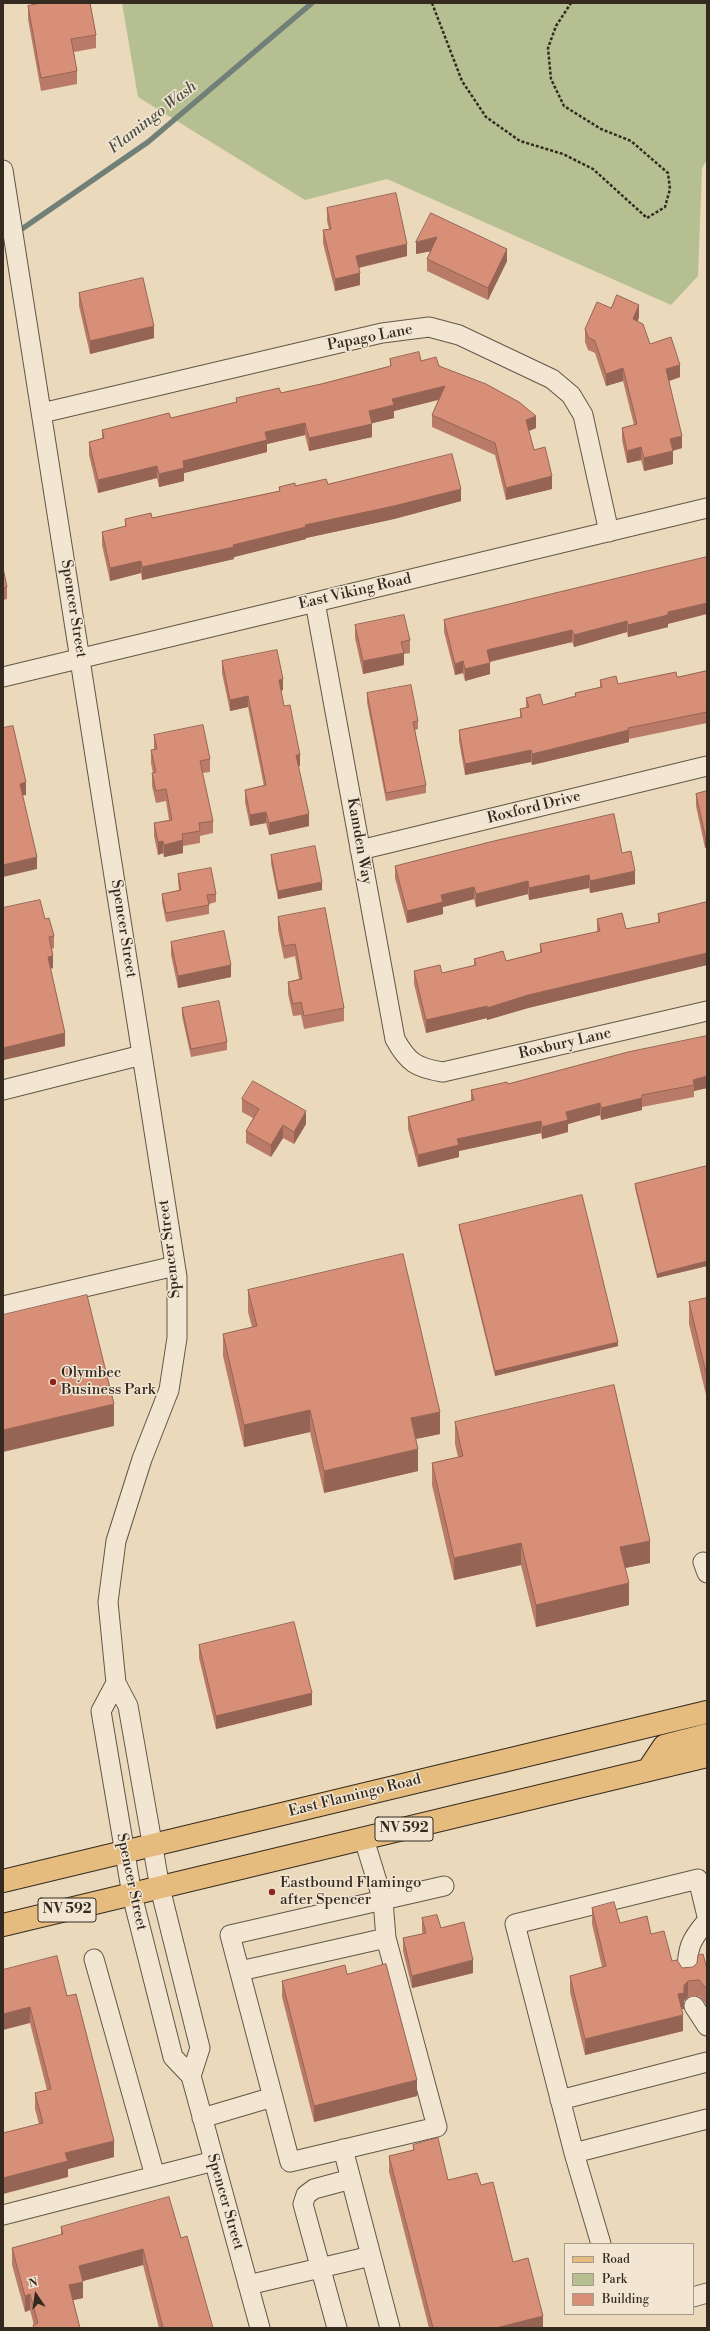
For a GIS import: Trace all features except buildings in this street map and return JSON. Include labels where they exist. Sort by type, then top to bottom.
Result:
[{"type":"main road","name":"East Flamingo Road","points":[[3,1881],[707,1712]]},
{"type":"main road","points":[[648,1770],[664,1746],[707,1735]]},
{"type":"main road","name":"NV 592","points":[[3,1925],[707,1756]]},
{"type":"street","name":"Spencer Street","points":[[4,176],[175,1266],[177,1338],[169,1390],[142,1459],[116,1541],[108,1602],[116,1683],[128,1706],[160,1888],[200,2048],[191,2076]]},
{"type":"street","name":"Papago Lane","points":[[42,413],[382,333],[428,327],[459,335],[473,341],[552,379],[571,395],[583,415],[609,532]]},
{"type":"street","name":"East Viking Road","points":[[3,677],[707,508]]},
{"type":"street","name":"Kamden Way","points":[[315,602],[395,1039],[405,1056],[422,1069]]},
{"type":"street","name":"Roxford Drive","points":[[360,850],[707,766]]},
{"type":"street","name":"Roxbury Lane","points":[[422,1069],[443,1072],[707,1011]]},
{"type":"street","points":[[3,1090],[142,1056]]},
{"type":"street","points":[[3,1306],[175,1266]]},
{"type":"street","name":"Spencer Street","points":[[116,1683],[101,1711],[132,1895],[173,2057],[191,2076],[260,2328]]},
{"type":"street","points":[[364,1839],[383,1901],[386,1938],[437,2127],[290,2162],[230,1935],[383,1901],[444,1886]]},
{"type":"street","points":[[601,2243],[574,2153],[515,1924],[698,1879],[707,1916]]},
{"type":"street","points":[[687,1974],[687,1952],[694,1936],[707,1921]]},
{"type":"street","points":[[240,1971],[386,1938]]},
{"type":"street","points":[[94,1959],[155,2176]]},
{"type":"street","points":[[694,2006],[707,2026]]},
{"type":"street","points":[[560,2100],[707,2062]]},
{"type":"street","points":[[202,2118],[273,2097]]},
{"type":"street","points":[[574,2153],[707,2119]]},
{"type":"street","points":[[343,2149],[390,2328]]},
{"type":"street","points":[[3,2215],[214,2161]]},
{"type":"street","points":[[337,2328],[303,2204],[306,2195],[314,2189],[351,2179]]},
{"type":"street","points":[[248,2284],[371,2256]]},
{"type":"street","points":[[694,2297],[707,2294]]},
{"type":"path","points":[[432,3],[462,81],[486,117],[520,141],[563,154],[593,169],[647,218],[665,207],[670,189],[668,172],[631,141],[601,129],[564,106],[551,79],[548,48],[556,26],[570,3]]},
{"type":"green space","points":[[122,3],[707,3],[707,160],[702,168],[698,276],[671,305],[387,179],[305,200],[138,97]]},
{"type":"waterway","name":"Flamingo Wash","points":[[16,233],[148,142],[312,3]]},
{"type":"place","name":"Olymbec Business Park","points":[[53,1382]]},
{"type":"place","name":"Eastbound Flamingo after Spencer","points":[[272,1892]]}]
